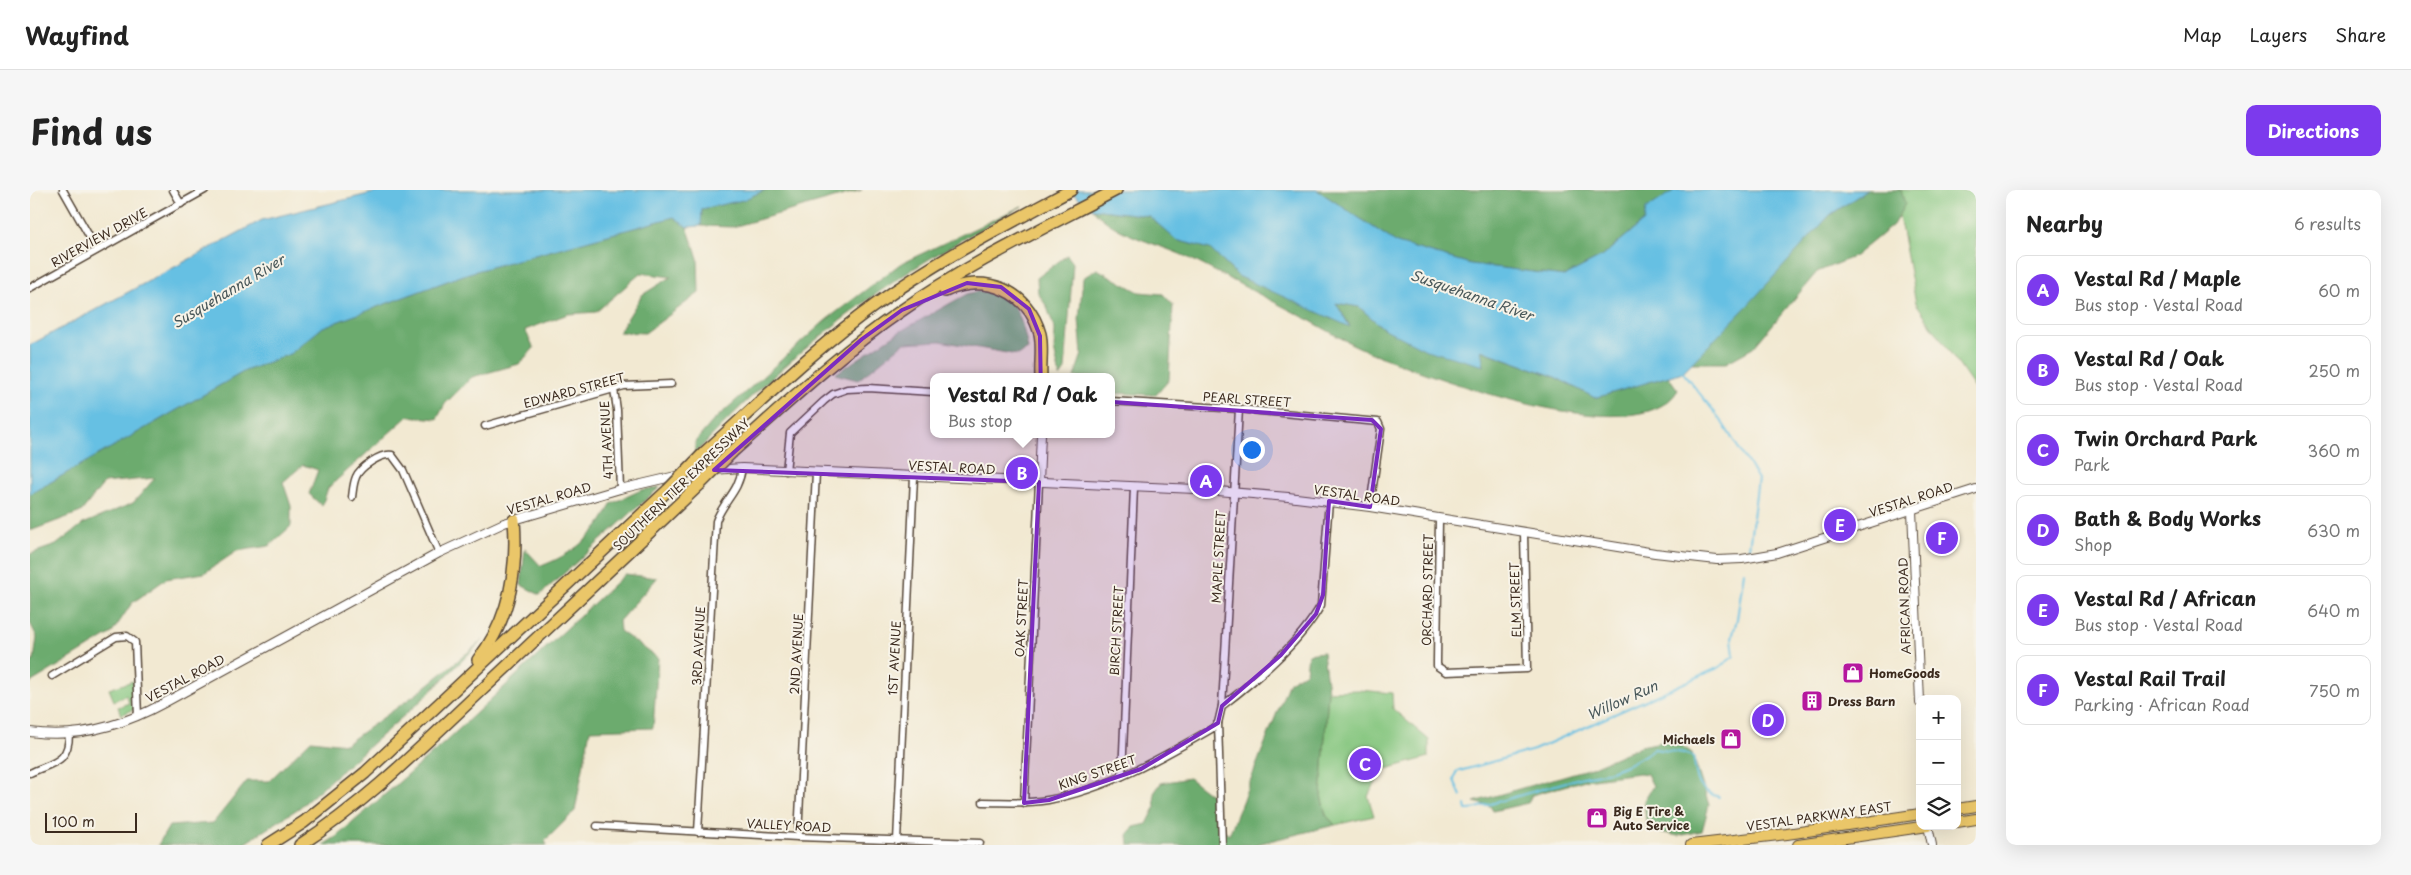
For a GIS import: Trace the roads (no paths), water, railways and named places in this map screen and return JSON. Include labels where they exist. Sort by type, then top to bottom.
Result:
[{"type":"highway","name":"SOUTHERN TIER EXPRESSWAY","points":[[268,845],[304,822],[345,791],[668,490],[705,452],[828,342],[873,306],[942,261],[1071,190]]},
{"type":"highway","name":"SOUTHERN TIER EXPRESSWAY","points":[[300,845],[346,813],[385,780],[601,580],[732,452],[820,373],[902,310],[991,256],[1116,190]]},
{"type":"highway","points":[[902,310],[967,283],[1000,287],[1020,299],[1035,320],[1040,336],[1040,373]]},
{"type":"highway","points":[[455,688],[488,646],[505,611],[514,563],[514,520]]},
{"type":"main road","points":[[1961,808],[1976,806]]},
{"type":"main road","name":"VESTAL PARKWAY EAST","points":[[1691,845],[1787,834],[1916,815]]},
{"type":"main road","points":[[1961,821],[1976,819]]},
{"type":"main road","name":"VESTAL PARKWAY EAST","points":[[1798,845],[1916,828]]},
{"type":"street","points":[[63,190],[97,250]]},
{"type":"street","points":[[173,190],[181,204]]},
{"type":"street","name":"RIVERVIEW DRIVE","points":[[30,288],[205,190]]},
{"type":"street","name":"EDWARD STREET","points":[[484,426],[614,389],[634,385],[671,384]]},
{"type":"street","points":[[786,470],[787,441],[790,433],[833,394],[854,388],[930,392]]},
{"type":"street","name":"4TH AVENUE","points":[[614,389],[617,410],[620,489]]},
{"type":"street","name":"PEARL STREET","points":[[1115,401],[1372,420],[1380,424],[1381,429],[1370,507]]},
{"type":"street","name":"MAPLE STREET","points":[[1222,706],[1239,409]]},
{"type":"street","name":"OAK STREET","points":[[1024,803],[1041,438]]},
{"type":"street","points":[[352,497],[356,476],[375,460],[387,454],[396,459],[439,553]]},
{"type":"street","name":"VESTAL ROAD","points":[[30,732],[69,734],[100,729],[138,716],[439,553],[486,530],[620,489],[697,471],[742,468],[1233,492],[1370,507],[1692,559],[1742,559],[1777,553],[1976,490]]},
{"type":"street","name":"3RD AVENUE","points":[[698,832],[716,520],[738,487],[742,468]]},
{"type":"street","name":"2ND AVENUE","points":[[798,837],[816,472]]},
{"type":"street","name":"1ST AVENUE","points":[[897,841],[914,476]]},
{"type":"street","name":"BIRCH STREET","points":[[1122,776],[1134,487]]},
{"type":"street","points":[[1222,845],[1218,723],[1222,706],[1249,686],[1281,655],[1316,614],[1321,605],[1328,501]]},
{"type":"street","name":"AFRICAN ROAD","points":[[1912,510],[1920,695]]},
{"type":"street","name":"ORCHARD STREET","points":[[1439,519],[1437,661],[1440,670],[1452,673],[1526,671],[1528,666]]},
{"type":"street","name":"ELM STREET","points":[[1524,533],[1528,666]]},
{"type":"street","points":[[52,676],[116,637],[127,636],[135,642],[138,716]]},
{"type":"street","name":"KING STREET","points":[[983,802],[1024,803],[1049,800],[1122,776],[1141,769],[1213,728],[1218,723]]},
{"type":"street","points":[[30,773],[63,757],[68,752],[69,734]]},
{"type":"street","name":"VALLEY ROAD","points":[[597,826],[798,837],[980,843]]},
{"type":"street","points":[[1929,830],[1932,845]]},
{"type":"water","name":"Susquehanna River","points":[[385,190],[765,190],[743,200],[702,209],[701,226],[687,227],[674,217],[469,273],[323,327],[290,354],[245,371],[30,494],[30,345],[262,220]]},
{"type":"water","name":"Susquehanna River","points":[[1068,190],[1317,190],[1397,243],[1471,264],[1564,276],[1601,257],[1644,221],[1646,209],[1675,190],[1867,190],[1830,215],[1748,305],[1683,372],[1595,398],[1553,376],[1481,350],[1484,366],[1426,350],[1383,328],[1359,307],[1336,303],[1350,327],[1238,276],[1210,249],[1176,240],[1149,216],[1093,209]]},
{"type":"waterway","name":"Willow Run","points":[[1681,370],[1720,419],[1758,479],[1749,548]]},
{"type":"waterway","name":"Willow Run","points":[[1461,796],[1454,780],[1456,772],[1534,750],[1720,667],[1734,656],[1732,638],[1737,619],[1744,572]]},
{"type":"waterway","name":"Willow Run","points":[[1465,805],[1466,810],[1470,810],[1583,777],[1612,771],[1637,760],[1654,749],[1693,756],[1697,777],[1701,786],[1711,794],[1719,797]]},
{"type":"waterway","name":"Willow Run","points":[[1841,810],[1845,817]]},
{"type":"place","name":"Vestal Rd / Oak","points":[[1022,473]]},
{"type":"place","name":"Vestal Rd / Maple","points":[[1206,481]]},
{"type":"place","name":"Vestal Rd / African","points":[[1840,525]]},
{"type":"place","name":"Vestal Rail Trail","points":[[1942,538]]},
{"type":"place","name":"HomeGoods","points":[[1853,673]]},
{"type":"place","name":"Dress Barn","points":[[1812,701]]},
{"type":"place","name":"Bath & Body Works","points":[[1768,720]]},
{"type":"place","name":"Michaels","points":[[1731,739]]},
{"type":"place","name":"Twin Orchard Park","points":[[1365,764]]},
{"type":"place","name":"Big E Tire & Auto Service","points":[[1597,818]]}]
